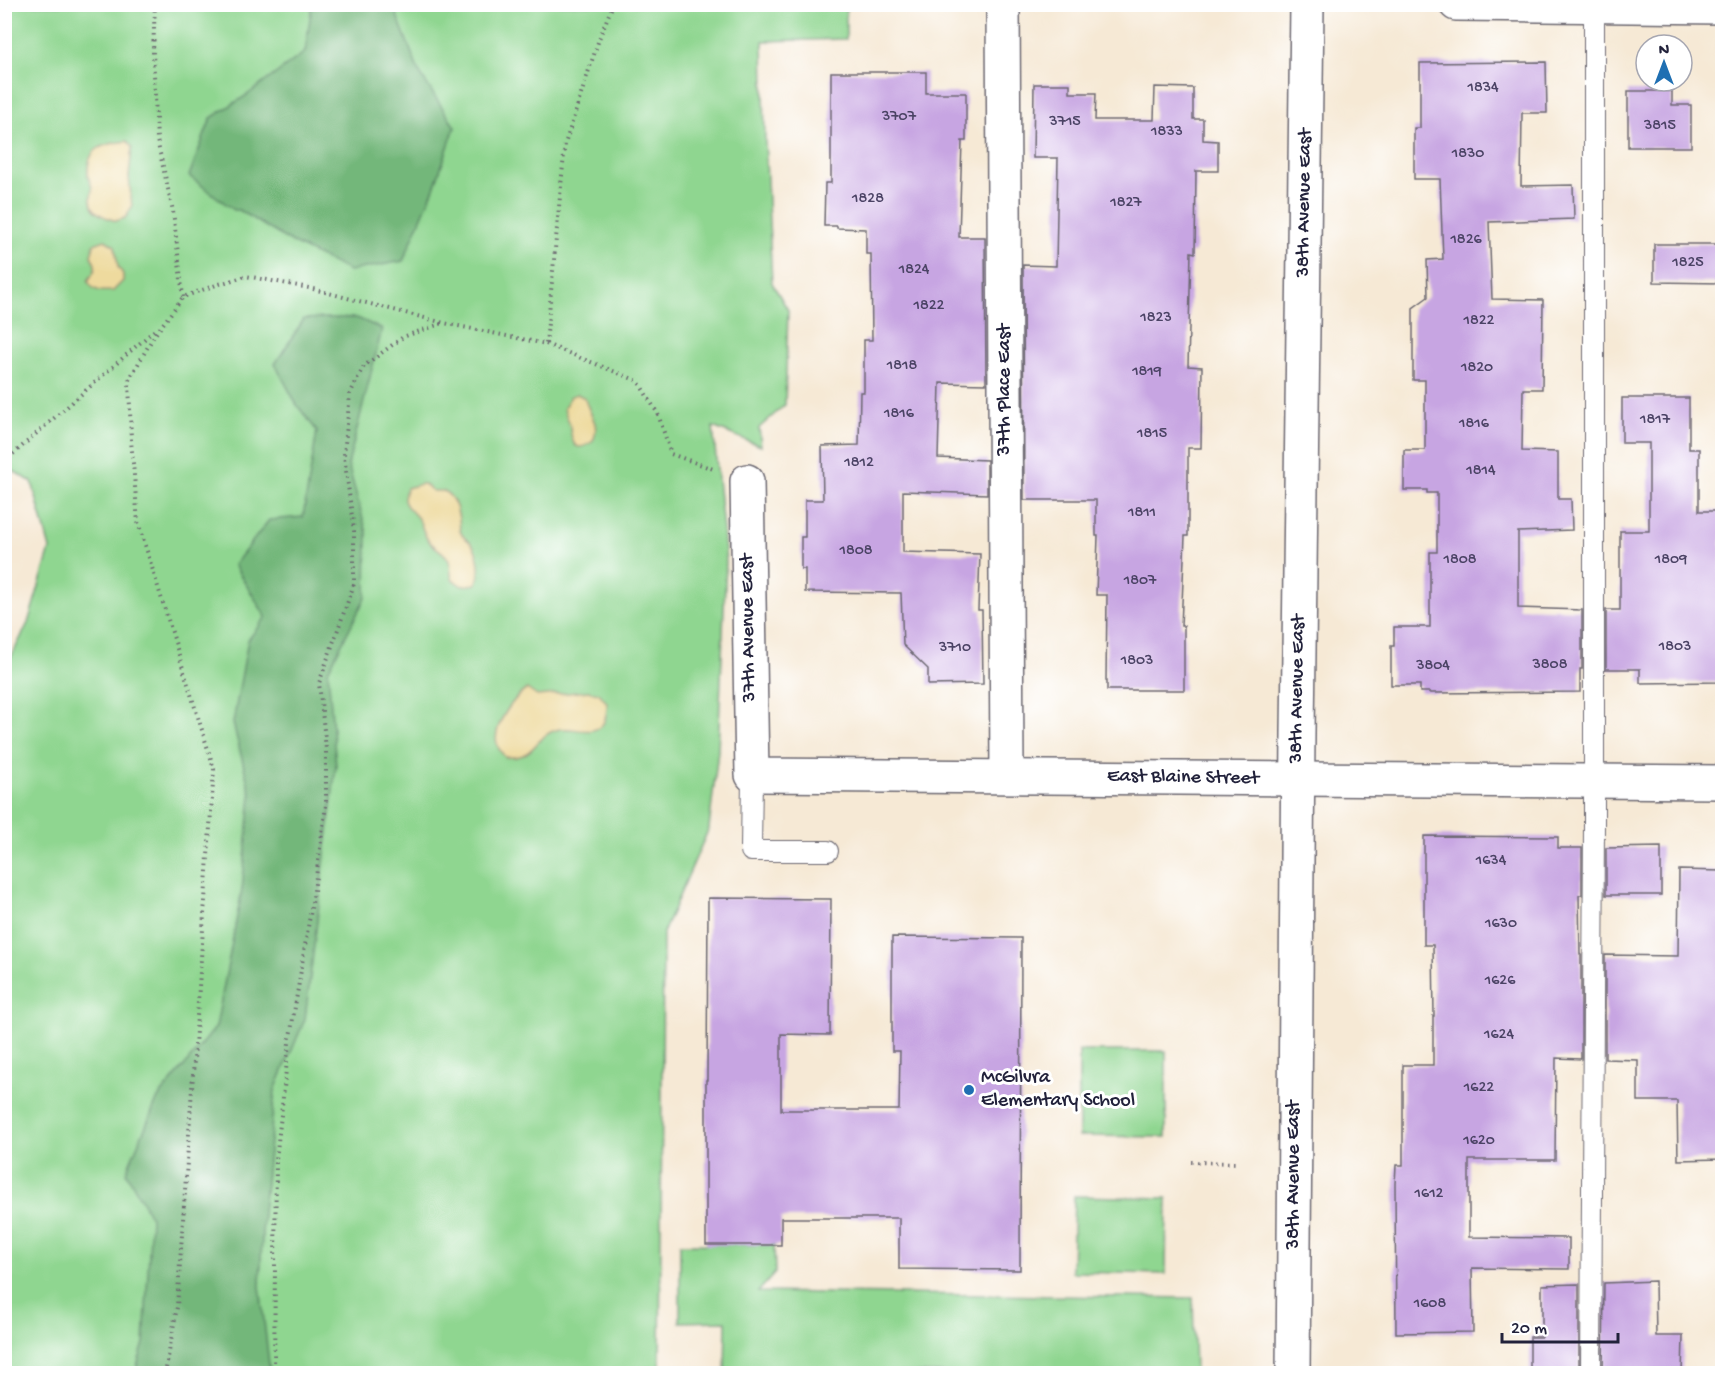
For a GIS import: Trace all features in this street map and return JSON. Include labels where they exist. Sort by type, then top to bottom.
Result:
[{"type":"street","name":"37th Place East","points":[[1003,4],[1007,776]]},
{"type":"street","name":"38th Avenue East","points":[[1293,1374],[1297,780],[1307,4]]},
{"type":"street","points":[[1456,4],[1722,7]]},
{"type":"street","name":"37th Avenue East","points":[[747,481],[752,775]]},
{"type":"street","name":"East Blaine Street","points":[[752,775],[1722,782]]},
{"type":"lane","points":[[1591,1374],[1594,5]]},
{"type":"lane","points":[[752,775],[751,851],[828,851]]},
{"type":"path","points":[[155,4],[153,52],[157,140],[173,211],[183,297]]},
{"type":"path","points":[[546,344],[565,144],[599,39],[613,4]]},
{"type":"path","points":[[165,1374],[177,1308],[214,769],[138,522],[129,380],[154,336],[183,297],[246,276],[309,288],[444,322],[546,344],[638,381],[658,414],[671,453],[747,481]]},
{"type":"path","points":[[4,462],[165,322]]},
{"type":"path","points":[[274,1374],[276,1160],[289,1043],[326,805],[326,749],[319,683],[354,585],[354,531],[344,455],[350,394],[364,366],[403,337],[444,322]]},
{"type":"path","points":[[1191,1162],[1239,1163]]},
{"type":"green space","points":[[4,5],[846,5],[846,39],[763,41],[772,283],[788,310],[785,405],[759,428],[761,446],[713,427],[726,561],[718,751],[709,828],[663,933],[660,1373],[5,1373],[5,669],[28,623],[50,549],[32,482],[5,466]]},
{"type":"green space","points":[[312,5],[393,5],[419,72],[455,127],[434,188],[403,261],[349,271],[291,242],[239,210],[234,210],[189,176],[211,118],[247,95],[305,52]]},
{"type":"green space","points":[[357,318],[382,329],[348,465],[367,533],[366,596],[328,671],[336,766],[305,1019],[275,1090],[263,1212],[260,1286],[270,1373],[135,1373],[144,1343],[151,1218],[126,1172],[158,1098],[216,1027],[242,890],[251,795],[233,723],[248,640],[266,617],[234,565],[269,520],[303,517],[317,431],[297,405],[275,364],[304,319]]},
{"type":"green space","points":[[1079,1051],[1166,1051],[1166,1137],[1079,1136]]},
{"type":"green space","points":[[1074,1196],[1167,1198],[1166,1274],[1072,1272]]},
{"type":"green space","points":[[680,1244],[774,1245],[775,1273],[758,1292],[1193,1298],[1195,1373],[725,1373],[726,1321],[680,1322]]},
{"type":"sand","points":[[127,141],[132,147],[129,177],[132,207],[125,218],[116,221],[95,211],[91,203],[92,187],[88,178],[88,166],[93,153],[98,149]]},
{"type":"sand","points":[[105,240],[115,246],[118,267],[123,274],[123,281],[113,291],[95,289],[88,281],[95,270],[91,256],[94,244]]},
{"type":"sand","points":[[577,394],[585,398],[596,429],[593,441],[580,447],[574,443],[564,408],[571,396]]},
{"type":"sand","points":[[421,484],[433,491],[444,491],[453,500],[461,533],[474,547],[478,557],[479,574],[476,584],[462,586],[452,579],[447,558],[425,536],[419,520],[407,506],[404,498],[407,488]]},
{"type":"sand","points":[[527,689],[537,696],[588,691],[599,693],[607,703],[605,720],[602,725],[592,730],[556,730],[548,733],[529,752],[515,757],[505,757],[497,744],[498,730],[510,706]]},
{"type":"building","points":[[1546,62],[1547,113],[1522,113],[1521,186],[1573,185],[1574,219],[1489,222],[1492,299],[1543,300],[1542,389],[1523,389],[1522,451],[1558,452],[1558,499],[1571,499],[1572,530],[1518,532],[1518,608],[1582,610],[1580,692],[1420,692],[1420,685],[1391,685],[1391,646],[1394,646],[1394,627],[1430,627],[1430,552],[1437,552],[1437,493],[1427,493],[1427,490],[1404,490],[1404,450],[1425,450],[1425,380],[1413,380],[1413,308],[1428,297],[1427,260],[1443,259],[1440,179],[1414,179],[1414,128],[1420,128],[1420,63]]},
{"type":"building","points":[[831,72],[926,72],[926,93],[966,93],[966,141],[962,141],[959,237],[985,237],[986,384],[940,383],[938,458],[987,460],[987,494],[903,491],[903,552],[980,554],[978,610],[982,610],[983,684],[928,685],[928,669],[903,645],[901,593],[805,592],[805,569],[801,569],[801,537],[805,537],[805,500],[823,500],[822,446],[859,445],[860,392],[864,392],[864,340],[872,340],[871,254],[866,254],[866,229],[824,226],[825,183],[831,183]]},
{"type":"building","points":[[1034,84],[1070,84],[1070,93],[1096,93],[1095,120],[1154,120],[1155,87],[1193,88],[1193,119],[1203,119],[1203,140],[1218,141],[1218,171],[1196,171],[1195,253],[1191,252],[1188,366],[1202,367],[1201,448],[1188,448],[1188,536],[1185,536],[1181,626],[1184,626],[1184,690],[1107,690],[1107,595],[1096,595],[1098,536],[1096,536],[1096,500],[1024,500],[1023,265],[1056,266],[1058,158],[1033,158]]},
{"type":"building","points":[[1628,91],[1672,93],[1672,105],[1691,105],[1691,147],[1628,147]]},
{"type":"building","points":[[1654,244],[1722,244],[1722,283],[1654,282]]},
{"type":"building","points":[[1622,398],[1689,398],[1689,449],[1699,449],[1699,511],[1722,511],[1722,682],[1640,683],[1640,669],[1606,669],[1606,610],[1620,610],[1620,531],[1649,531],[1649,443],[1622,443]]},
{"type":"building","points":[[1424,836],[1558,837],[1558,848],[1582,848],[1582,895],[1579,895],[1581,1059],[1556,1058],[1555,1160],[1469,1160],[1469,1237],[1569,1238],[1569,1269],[1472,1268],[1473,1332],[1396,1333],[1395,1184],[1396,1165],[1403,1165],[1403,1065],[1433,1065],[1433,945],[1424,945]]},
{"type":"building","points":[[1661,847],[1661,895],[1606,895],[1606,848]]},
{"type":"building","points":[[1679,870],[1722,871],[1722,1159],[1678,1160],[1677,1101],[1638,1101],[1638,1060],[1605,1059],[1605,955],[1678,956]]},
{"type":"building","points":[[708,898],[831,899],[830,1035],[781,1034],[781,1110],[899,1110],[900,1051],[892,1051],[892,937],[1021,938],[1020,1270],[899,1269],[899,1218],[781,1218],[781,1245],[706,1245]]},
{"type":"building","points":[[1655,1281],[1656,1336],[1683,1336],[1682,1374],[1603,1374],[1604,1283]]},
{"type":"building","points":[[1579,1284],[1579,1374],[1530,1374],[1530,1337],[1542,1337],[1542,1285]]},
{"type":"place","name":"McGilvra Elementary School","points":[[969,1090]]}]
